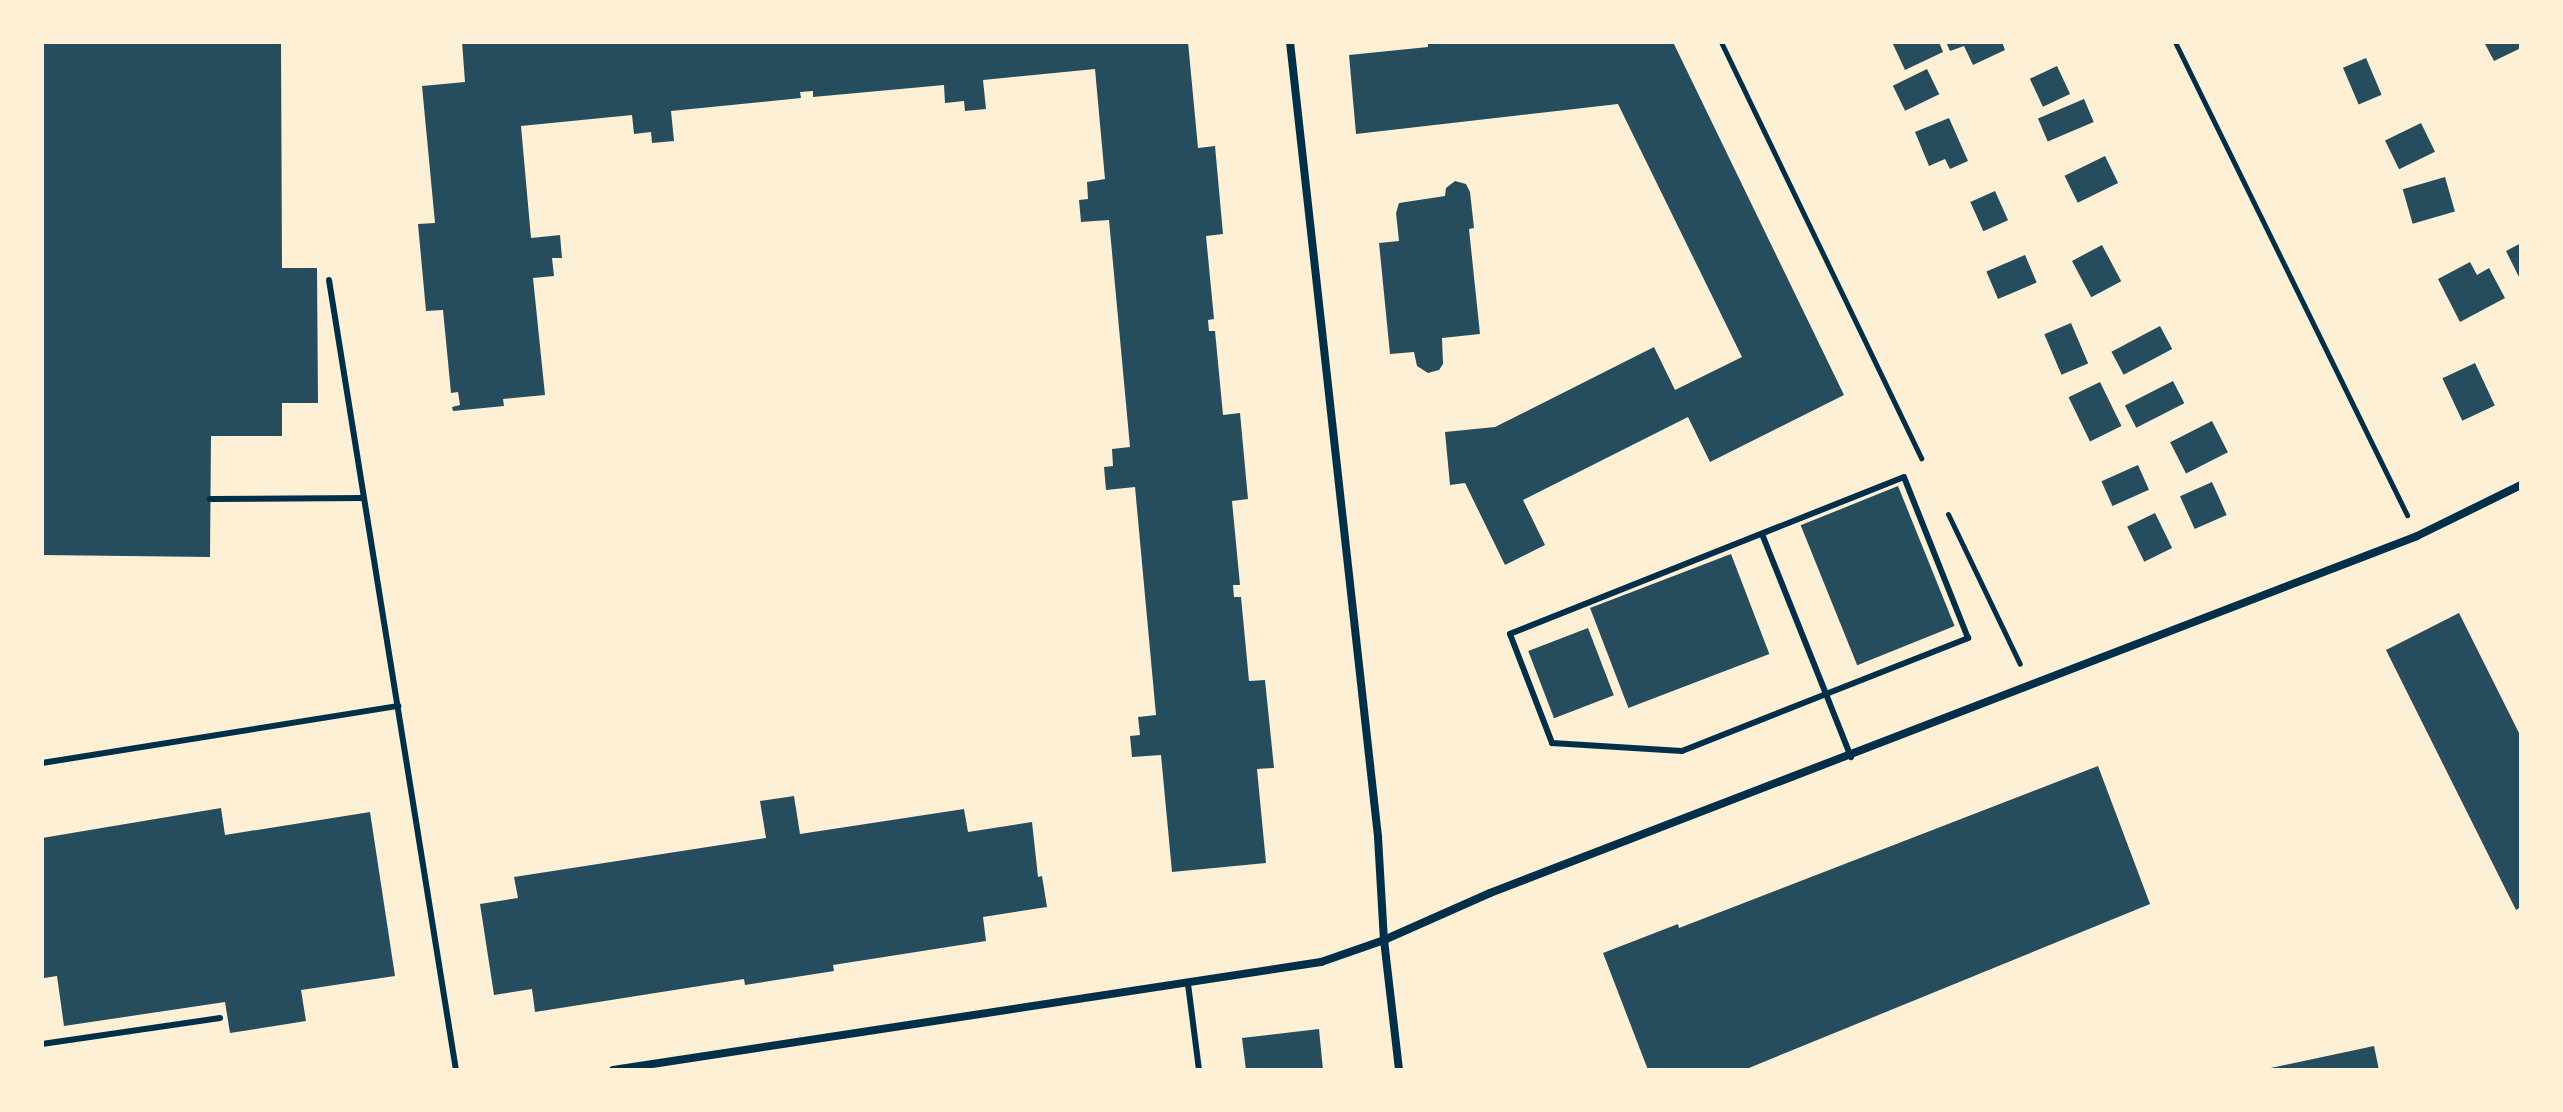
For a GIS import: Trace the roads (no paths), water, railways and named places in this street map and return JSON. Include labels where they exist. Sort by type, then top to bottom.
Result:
[{"type":"street","points":[[1290,42],[1376,821],[1384,940],[1399,1070]]},
{"type":"street","points":[[613,1070],[643,1068],[1321,962],[1384,940],[1490,893],[1851,757],[2417,536],[2521,485]]},
{"type":"lane","points":[[329,280],[456,1070]]},
{"type":"lane","points":[[1904,477],[1968,638],[1826,694],[1682,751],[1552,743],[1510,634],[1904,477]]},
{"type":"lane","points":[[210,499],[363,498]]},
{"type":"lane","points":[[1762,534],[1851,757]]},
{"type":"lane","points":[[42,763],[398,706]]},
{"type":"lane","points":[[1188,984],[1199,1070]]},
{"type":"lane","points":[[42,1044],[220,1018]]}]
